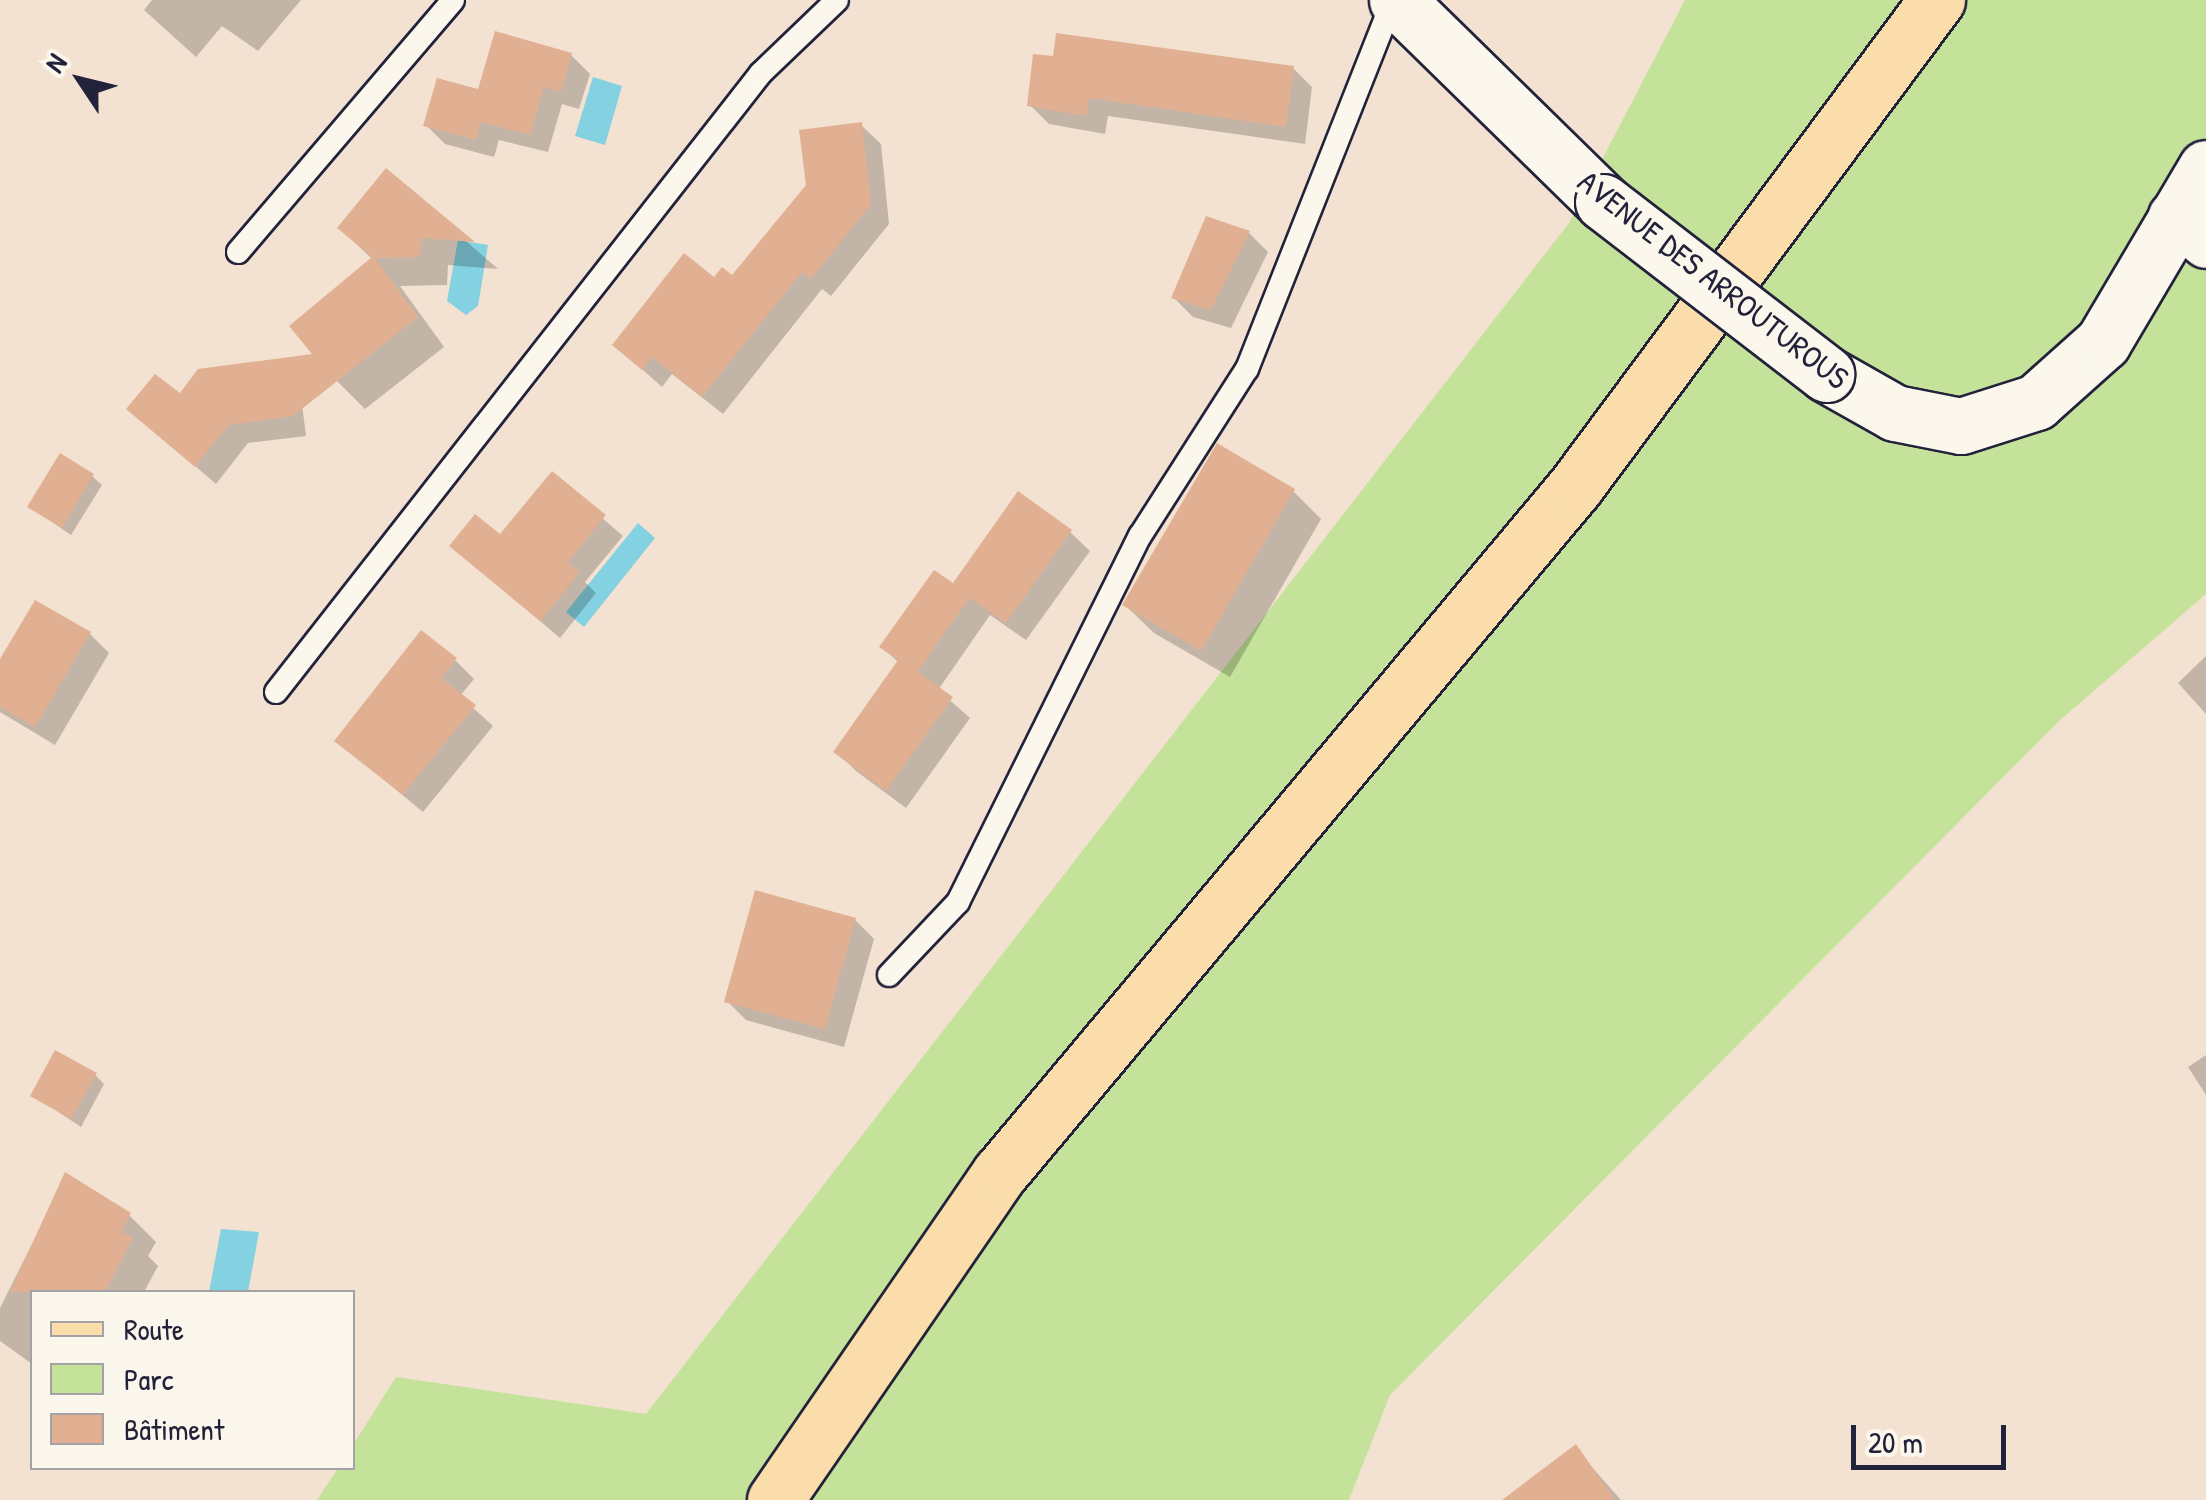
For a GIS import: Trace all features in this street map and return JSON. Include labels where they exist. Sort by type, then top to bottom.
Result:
[{"type":"main road","points":[[776,1500],[1000,1173],[1575,487],[1937,0]]},
{"type":"street","name":"AVENUE DES ARROUTUROUS","points":[[1395,0],[1603,202],[1826,374],[1895,413],[1961,426],[2036,402],[2103,342],[2189,230],[2206,168]]},
{"type":"lane","points":[[238,252],[453,0]]},
{"type":"lane","points":[[276,692],[762,73],[838,0]]},
{"type":"lane","points":[[889,975],[958,902],[1140,536],[1247,368],[1395,0]]},
{"type":"green space","points":[[1685,0],[2206,0],[2206,594],[2059,721],[1390,1395],[1349,1500],[317,1500],[337,1470],[355,1470],[355,1442],[396,1377],[646,1414],[1569,223]]},
{"type":"water","points":[[593,77],[622,86],[605,145],[575,136]]},
{"type":"water","points":[[458,240],[488,245],[478,306],[466,315],[447,301]]},
{"type":"water","points":[[638,523],[655,538],[584,627],[566,612]]},
{"type":"water","points":[[221,1229],[259,1232],[248,1290],[209,1290]]},
{"type":"building","points":[[495,31],[572,53],[561,92],[544,87],[530,135],[481,122],[476,140],[423,126],[437,78],[478,89]]},
{"type":"building","points":[[1056,33],[1294,66],[1286,127],[1089,98],[1086,116],[1027,106],[1033,54],[1053,56]]},
{"type":"building","points":[[862,122],[871,204],[811,279],[802,272],[702,397],[652,357],[642,370],[612,345],[684,253],[714,277],[722,267],[732,275],[806,185],[799,130]]},
{"type":"building","points":[[386,168],[475,242],[421,238],[420,257],[375,258],[418,317],[293,416],[229,425],[195,467],[126,409],[155,374],[180,393],[198,369],[312,354],[289,326],[372,257],[337,228]]},
{"type":"building","points":[[1206,216],[1250,231],[1211,310],[1171,298]]},
{"type":"building","points":[[1217,443],[1295,489],[1201,651],[1122,605]]},
{"type":"building","points":[[60,453],[94,474],[62,528],[27,507]]},
{"type":"building","points":[[552,471],[606,515],[567,563],[580,572],[540,621],[449,546],[475,514],[500,534]]},
{"type":"building","points":[[1018,491],[1072,530],[1006,623],[970,598],[943,635],[918,672],[953,697],[886,791],[833,752],[898,660],[879,647],[934,570],[953,583]]},
{"type":"building","points":[[35,600],[91,632],[35,727],[0,707],[0,659]]},
{"type":"building","points":[[421,630],[457,658],[441,678],[476,705],[403,795],[334,741]]},
{"type":"building","points":[[755,890],[856,918],[825,1029],[724,1002]]},
{"type":"building","points":[[55,1050],[97,1073],[71,1119],[30,1096]]},
{"type":"building","points":[[65,1172],[131,1213],[121,1232],[133,1237],[106,1290],[10,1292]]},
{"type":"building","points":[[1576,1444],[1615,1500],[1502,1500]]}]
